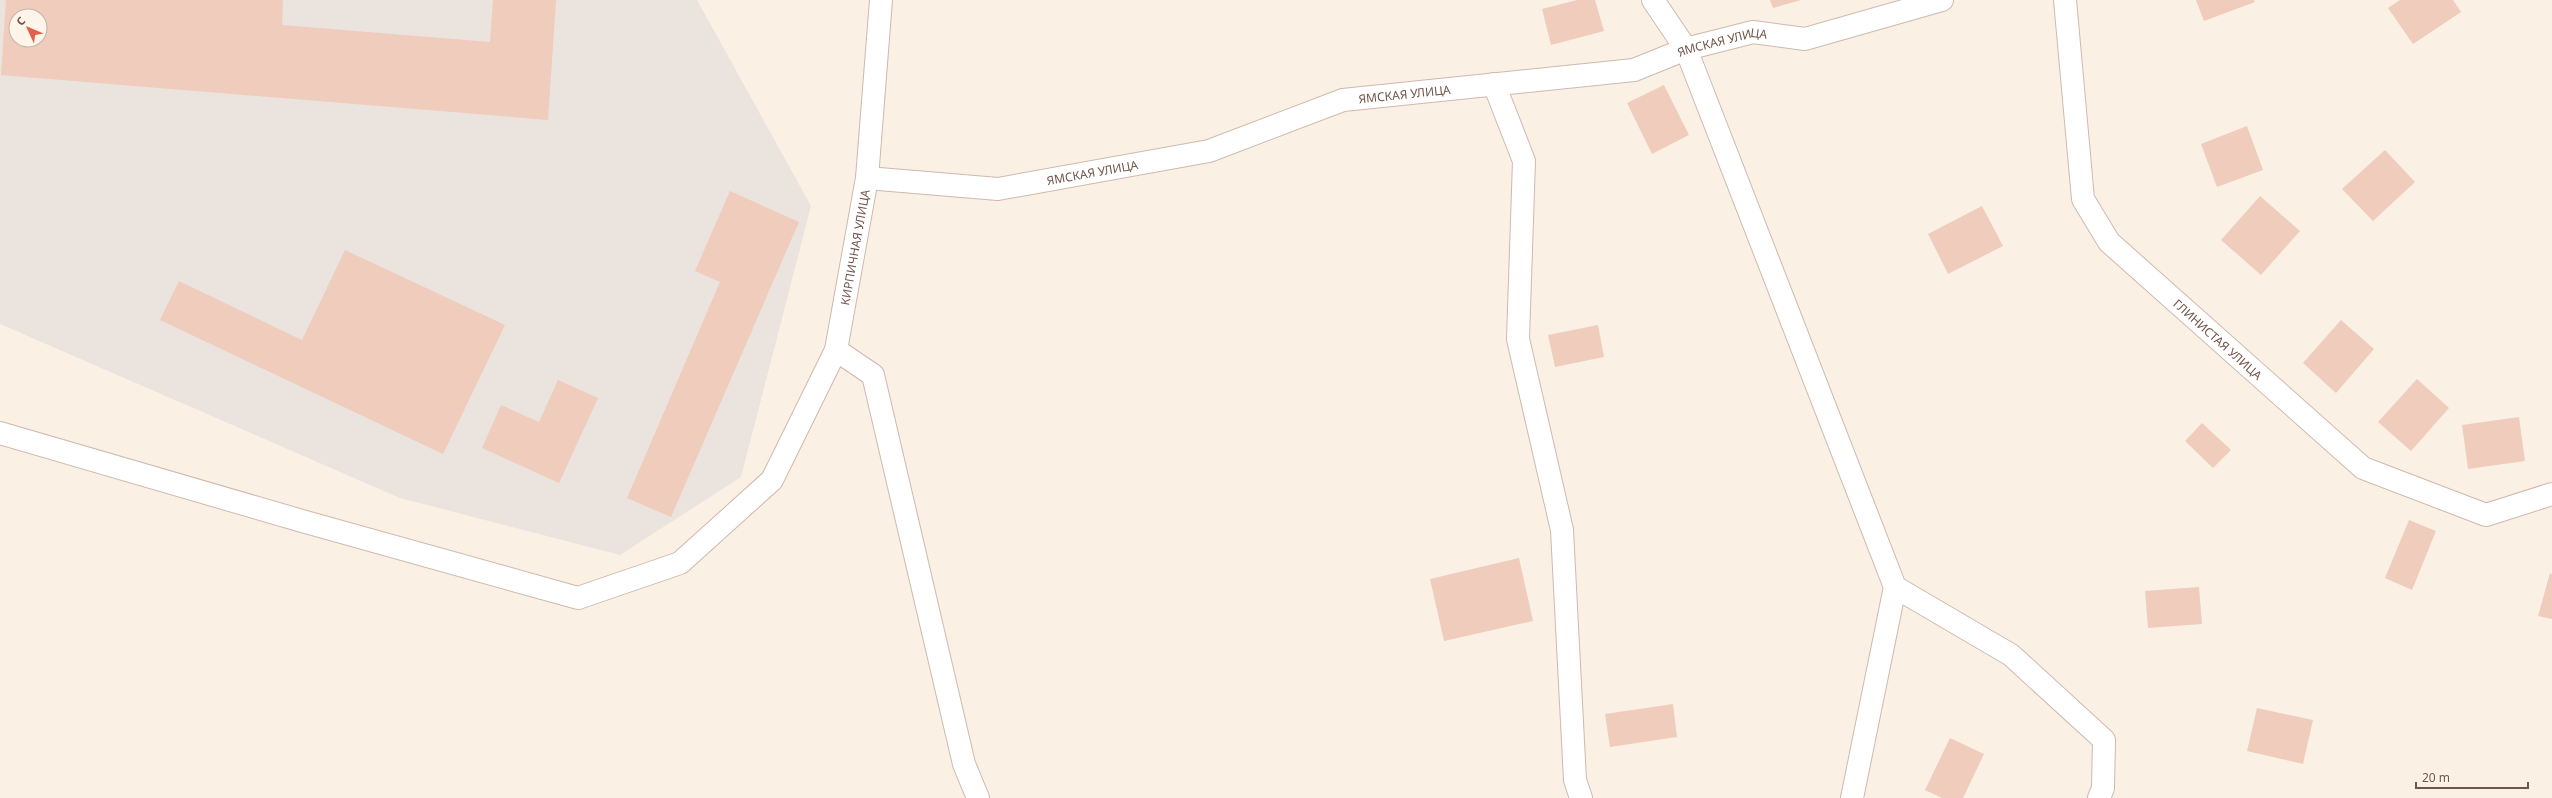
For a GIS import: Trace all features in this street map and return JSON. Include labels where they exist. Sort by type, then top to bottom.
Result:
[{"type":"street","name":"КИРПИЧНАЯ УЛИЦА","points":[[0,432],[302,521],[578,598],[680,563],[772,480],[836,350],[867,178],[881,0]]},
{"type":"street","points":[[1653,0],[1686,49],[1895,587],[1852,798]]},
{"type":"street","name":"ЯМСКАЯ УЛИЦА","points":[[867,178],[998,189],[1209,151],[1343,100],[1634,70],[1686,49],[1753,32],[1805,39],[1942,0]]},
{"type":"street","name":"ГЛИНИСТАЯ УЛИЦА","points":[[2065,0],[2083,199],[2110,242],[2363,468],[2486,515],[2552,494]]},
{"type":"street","points":[[1494,84],[1524,161],[1518,339],[1562,530],[1575,780],[1580,798]]},
{"type":"street","points":[[836,350],[873,375],[964,764],[978,798]]},
{"type":"street","points":[[1895,587],[2011,655],[2104,740],[2103,788],[2099,798]]},
{"type":"shaded area","points":[[0,0],[697,0],[811,206],[741,477],[620,555],[400,498],[0,324]]},
{"type":"building","points":[[6,0],[283,0],[282,25],[490,42],[493,0],[556,0],[548,120],[1,75]]},
{"type":"building","points":[[1577,0],[1595,0],[1604,31],[1551,45],[1542,9]]},
{"type":"building","points":[[1770,0],[1801,0],[1773,8]]},
{"type":"building","points":[[2196,0],[2254,0],[2255,2],[2204,21]]},
{"type":"building","points":[[2400,0],[2453,0],[2461,12],[2413,44],[2388,8]]},
{"type":"building","points":[[1664,85],[1689,135],[1652,154],[1627,103]]},
{"type":"building","points":[[2247,126],[2263,170],[2217,187],[2201,144]]},
{"type":"building","points":[[2385,150],[2415,182],[2373,221],[2342,189]]},
{"type":"building","points":[[730,191],[799,222],[671,517],[627,498],[720,282],[695,271]]},
{"type":"building","points":[[2260,196],[2300,231],[2261,275],[2221,240]]},
{"type":"building","points":[[1982,206],[2003,246],[1948,274],[1928,234]]},
{"type":"building","points":[[345,250],[505,325],[443,454],[160,320],[179,281],[302,340]]},
{"type":"building","points":[[2341,320],[2374,349],[2336,393],[2303,363]]},
{"type":"building","points":[[1598,325],[1604,357],[1555,367],[1548,335]]},
{"type":"building","points":[[2417,379],[2449,408],[2411,451],[2378,422]]},
{"type":"building","points":[[558,380],[598,398],[559,483],[482,448],[501,405],[539,422]]},
{"type":"building","points":[[2519,417],[2525,461],[2468,469],[2462,425]]},
{"type":"building","points":[[2202,423],[2231,450],[2213,468],[2185,441]]},
{"type":"building","points":[[2409,520],[2436,531],[2412,590],[2385,578]]},
{"type":"building","points":[[1519,558],[1533,621],[1444,641],[1430,579]]},
{"type":"building","points":[[2550,573],[2552,574],[2552,619],[2538,616]]},
{"type":"building","points":[[2199,587],[2202,624],[2148,628],[2145,591]]},
{"type":"building","points":[[1673,704],[1677,737],[1610,747],[1605,714]]},
{"type":"building","points":[[2257,708],[2313,720],[2303,764],[2247,751]]},
{"type":"building","points":[[1950,738],[1984,754],[1963,798],[1942,798],[1925,790]]}]
